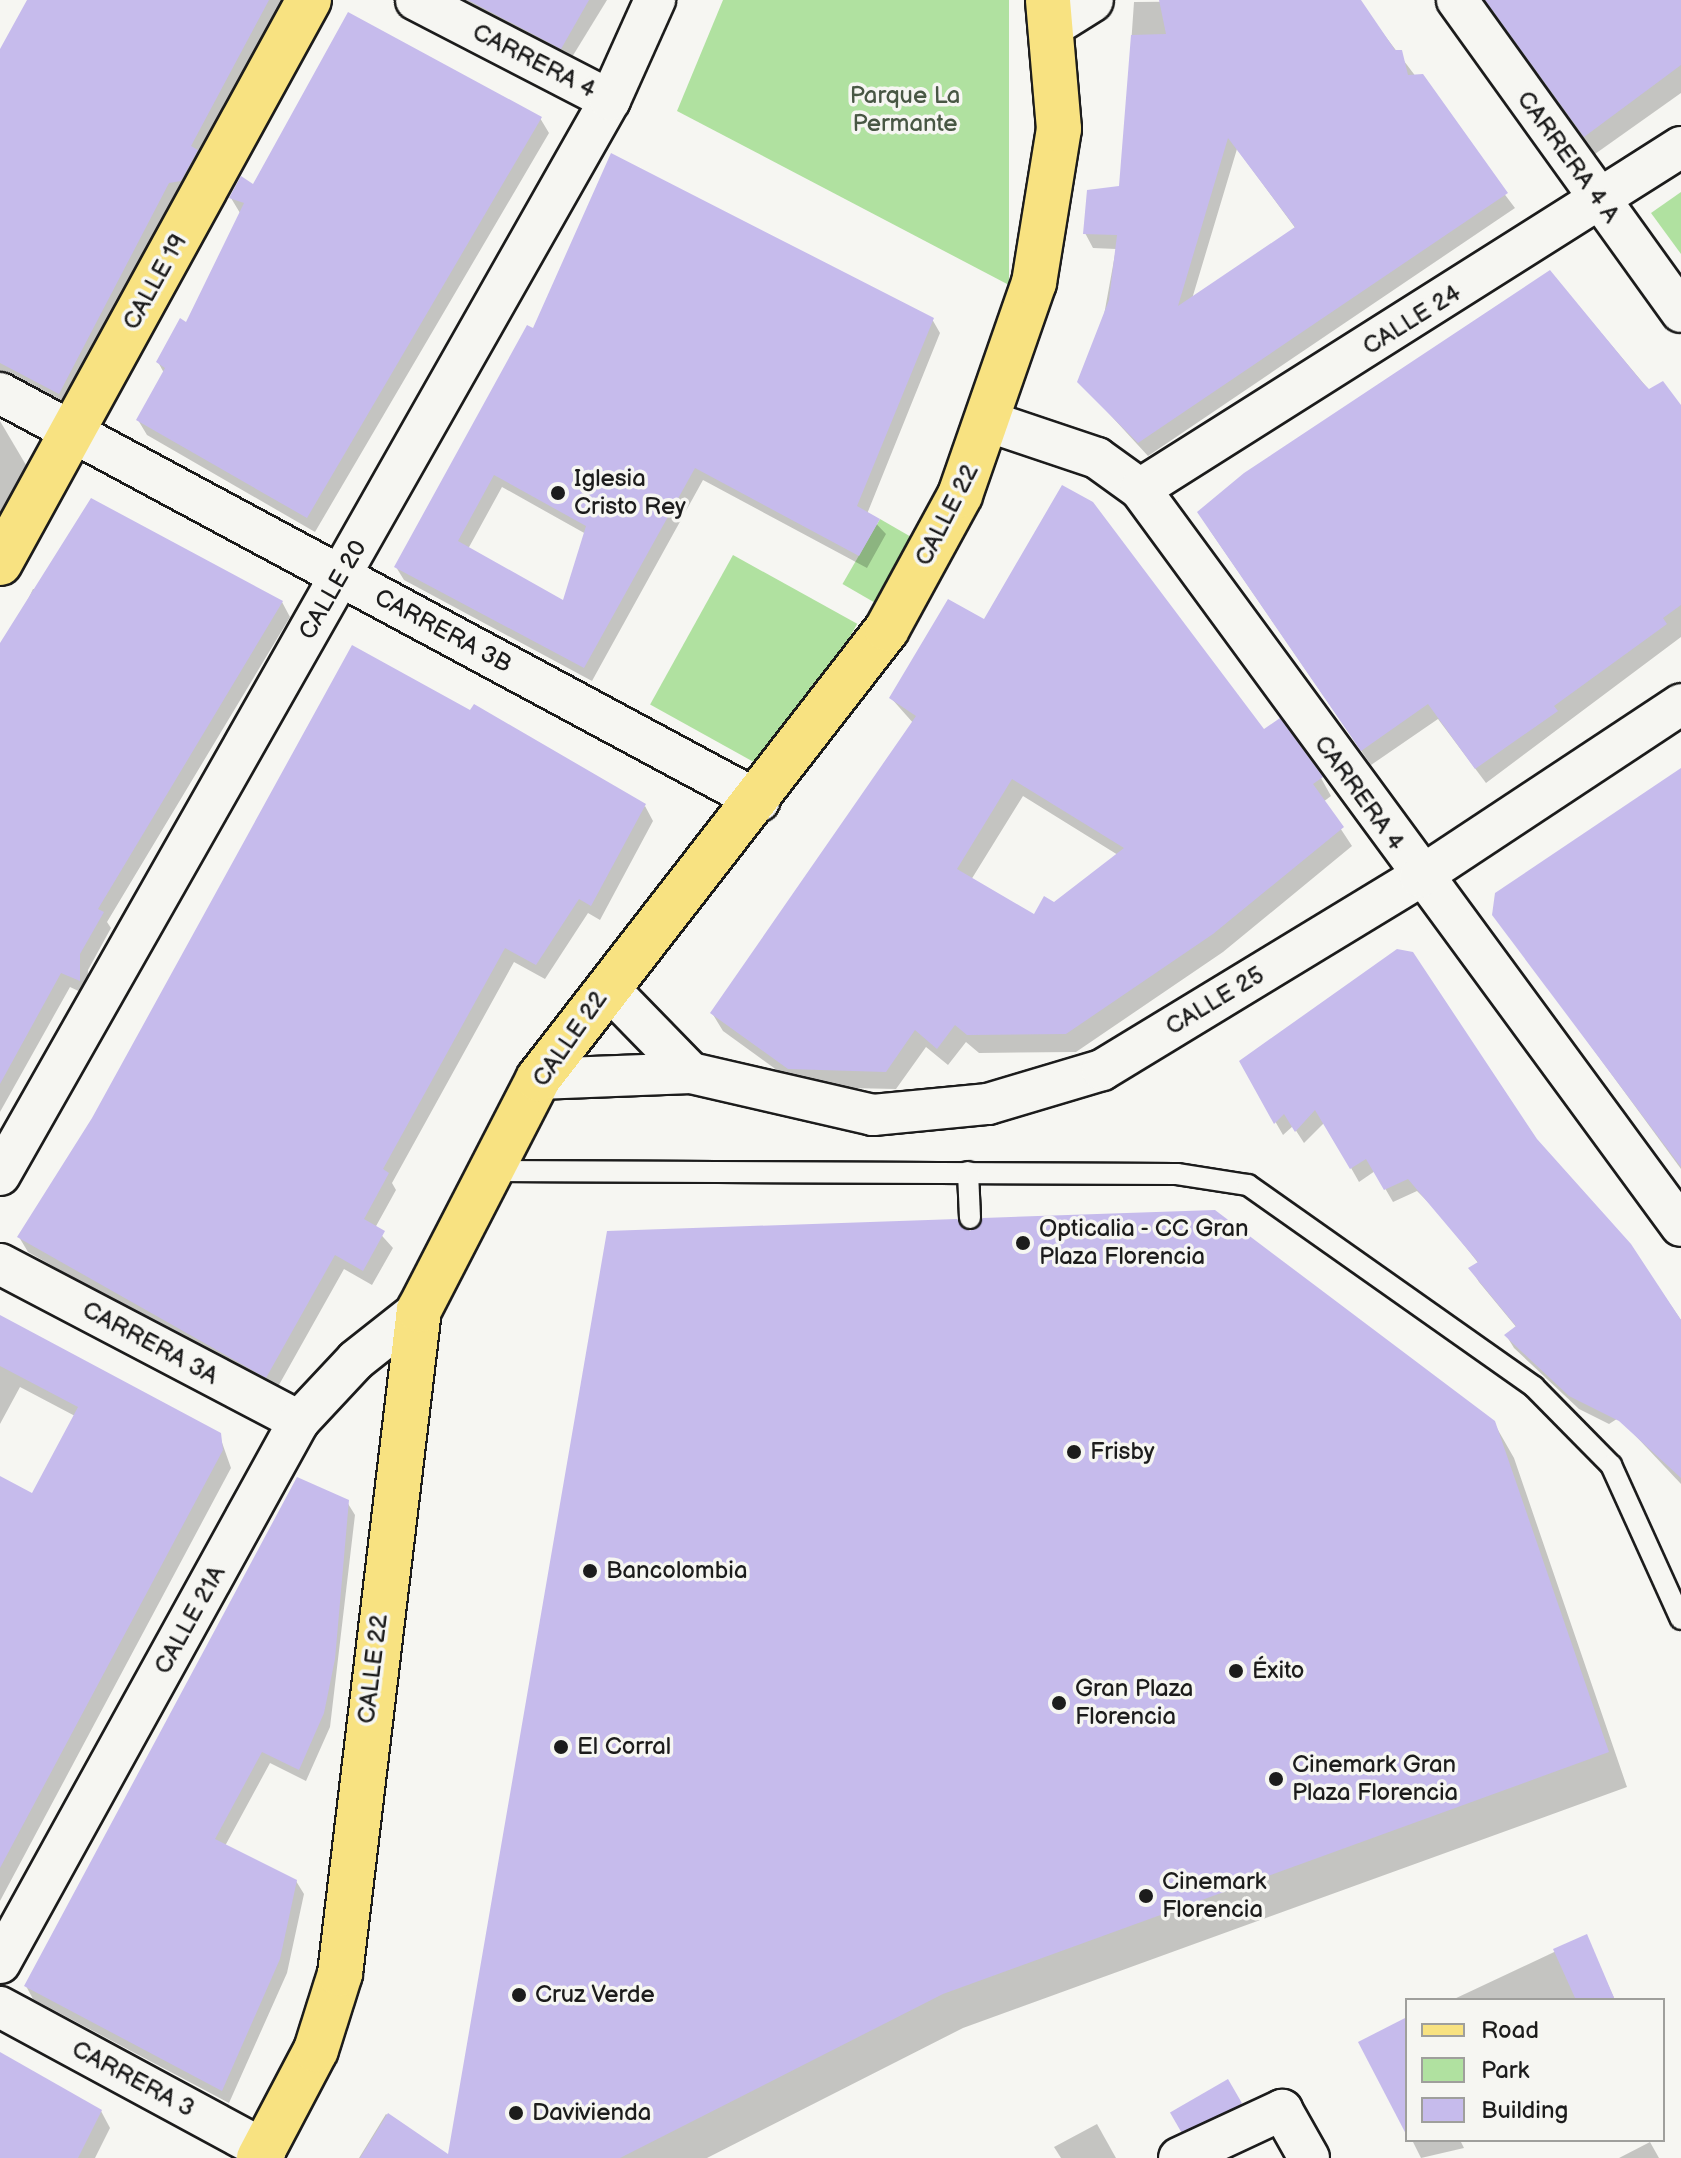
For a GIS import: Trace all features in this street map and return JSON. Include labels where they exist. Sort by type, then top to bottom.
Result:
[{"type":"main road","name":"CALLE 19","points":[[0,563],[309,0]]},
{"type":"main road","name":"CALLE 22","points":[[262,2154],[316,2050],[340,1974],[419,1310],[494,1171],[538,1079],[607,987],[759,801],[887,629],[960,495],[990,422],[1034,283],[1059,129],[1050,12]]},
{"type":"street","name":"CARRERA 4","points":[[416,0],[610,100]]},
{"type":"street","name":"CALLE 20","points":[[0,1175],[610,100],[655,0]]},
{"type":"street","points":[[1050,12],[1091,0]]},
{"type":"street","name":"CARRERA 4 A","points":[[1457,0],[1681,312]]},
{"type":"street","name":"CALLE 24","points":[[1140,489],[1601,203],[1681,147]]},
{"type":"street","name":"CARRERA 3B","points":[[0,393],[759,801]]},
{"type":"street","name":"CARRERA 4","points":[[990,422],[1097,458],[1140,489],[1420,877],[1681,1226]]},
{"type":"street","name":"CALLE 25","points":[[538,1079],[691,1073],[873,1115],[988,1104],[1102,1070],[1420,877],[1681,704]]},
{"type":"street","points":[[607,987],[691,1073]]},
{"type":"street","name":"CARRERA 3A","points":[[0,1264],[299,1421]]},
{"type":"street","name":"CALLE 21A","points":[[0,1963],[299,1421],[356,1360],[419,1310]]},
{"type":"street","name":"CARRERA 3","points":[[0,2007],[262,2154]]},
{"type":"street","points":[[1179,2158],[1282,2110],[1309,2158]]},
{"type":"lane","points":[[494,1171],[1177,1174],[1248,1185],[1302,1218],[1534,1387],[1611,1465],[1681,1619]]},
{"type":"lane","points":[[968,1172],[970,1218]]},
{"type":"green space","name":"Parque La Permante","points":[[723,0],[1009,0],[1009,285],[677,111]]},
{"type":"green space","points":[[1681,192],[1681,254],[1651,213]]},
{"type":"green space","points":[[880,519],[911,537],[874,602],[842,584]]},
{"type":"green space","points":[[733,555],[857,624],[774,773],[650,705]]},
{"type":"building","points":[[27,0],[269,0],[191,146],[198,150],[181,181],[169,183],[59,394],[0,363],[0,49]]},
{"type":"building","points":[[468,0],[589,0],[561,49]]},
{"type":"building","points":[[1159,0],[1361,0],[1395,50],[1402,50],[1408,75],[1423,74],[1508,193],[1138,443],[1077,382],[1109,300],[1117,235],[1083,234],[1087,190],[1119,186],[1131,35],[1166,34]],"holes":[[[1228,138],[1295,227],[1178,306]]]},
{"type":"building","points":[[1485,0],[1681,0],[1681,65],[1584,137]]},
{"type":"building","points":[[348,12],[542,117],[307,518],[136,420],[165,368],[156,362],[180,318],[186,322],[244,203],[229,198],[241,176],[253,184]]},
{"type":"building","points":[[611,153],[934,318],[857,506],[880,519],[859,556],[695,468],[584,668],[394,567],[527,325],[533,328]],"holes":[[[494,475],[586,526],[563,600],[458,541]]]},
{"type":"building","points":[[1550,270],[1642,382],[1649,389],[1663,381],[1681,405],[1681,605],[1663,618],[1667,624],[1554,706],[1558,711],[1475,769],[1428,704],[1361,751],[1197,512],[1244,473]]},
{"type":"building","points":[[1062,485],[1093,502],[1264,729],[1280,718],[1323,777],[1313,784],[1344,827],[1213,934],[1066,1034],[967,1035],[955,1025],[937,1049],[915,1030],[886,1072],[788,1069],[710,1013],[916,716],[889,698],[948,599],[984,619]],"holes":[[[1012,779],[1124,848],[1054,902],[1044,896],[1034,914],[957,869]]]},
{"type":"building","points":[[91,498],[283,601],[98,909],[104,912],[80,954],[80,981],[61,973],[0,1084],[0,643]]},
{"type":"building","points":[[352,645],[470,710],[474,704],[646,804],[591,906],[579,899],[536,965],[505,948],[383,1169],[389,1173],[364,1219],[385,1231],[363,1271],[335,1255],[266,1378],[17,1237],[92,1118]]},
{"type":"building","points":[[1681,768],[1681,1167],[1492,915],[1495,893]]},
{"type":"building","points":[[1397,949],[1413,952],[1537,1139],[1631,1244],[1681,1320],[1681,1478],[1619,1421],[1569,1396],[1504,1335],[1516,1326],[1468,1268],[1478,1262],[1408,1179],[1384,1190],[1366,1159],[1350,1169],[1315,1110],[1295,1132],[1284,1114],[1274,1124],[1239,1061]]},
{"type":"building","name":"Gran Plaza Florencia","points":[[1215,1210],[1495,1421],[1609,1752],[943,1994],[620,2158],[360,2158],[388,2113],[448,2154],[607,1231],[957,1219],[970,1231],[983,1218]]},
{"type":"building","points":[[0,1315],[221,1433],[223,1450],[0,1868],[0,1476],[32,1493],[78,1407],[0,1366]]},
{"type":"building","points":[[297,1477],[349,1500],[335,1659],[324,1713],[299,1770],[262,1752],[215,1839],[297,1880],[280,1959],[222,2091],[24,1986]]},
{"type":"building","points":[[1587,1934],[1614,1998],[1575,1998],[1553,1949]]},
{"type":"building","points":[[1405,2018],[1405,2132],[1358,2042]]},
{"type":"building","points":[[0,2052],[102,2110],[78,2158],[0,2158]]},
{"type":"building","points":[[1228,2079],[1242,2103],[1184,2137],[1170,2112]]},
{"type":"place","name":"Iglesia Cristo Rey","points":[[558,493]]},
{"type":"place","name":"Opticalia - CC Gran Plaza Florencia","points":[[1023,1243]]},
{"type":"place","name":"Frisby","points":[[1074,1452]]},
{"type":"place","name":"Bancolombia","points":[[590,1571]]},
{"type":"place","name":"Éxito","points":[[1236,1671]]},
{"type":"place","name":"Gran Plaza Florencia","points":[[1059,1703]]},
{"type":"place","name":"El Corral","points":[[561,1747]]},
{"type":"place","name":"Cinemark Gran Plaza Florencia","points":[[1276,1779]]},
{"type":"place","name":"Cinemark Florencia","points":[[1146,1896]]},
{"type":"place","name":"Cruz Verde","points":[[519,1995]]},
{"type":"place","name":"Davivienda","points":[[516,2113]]}]
